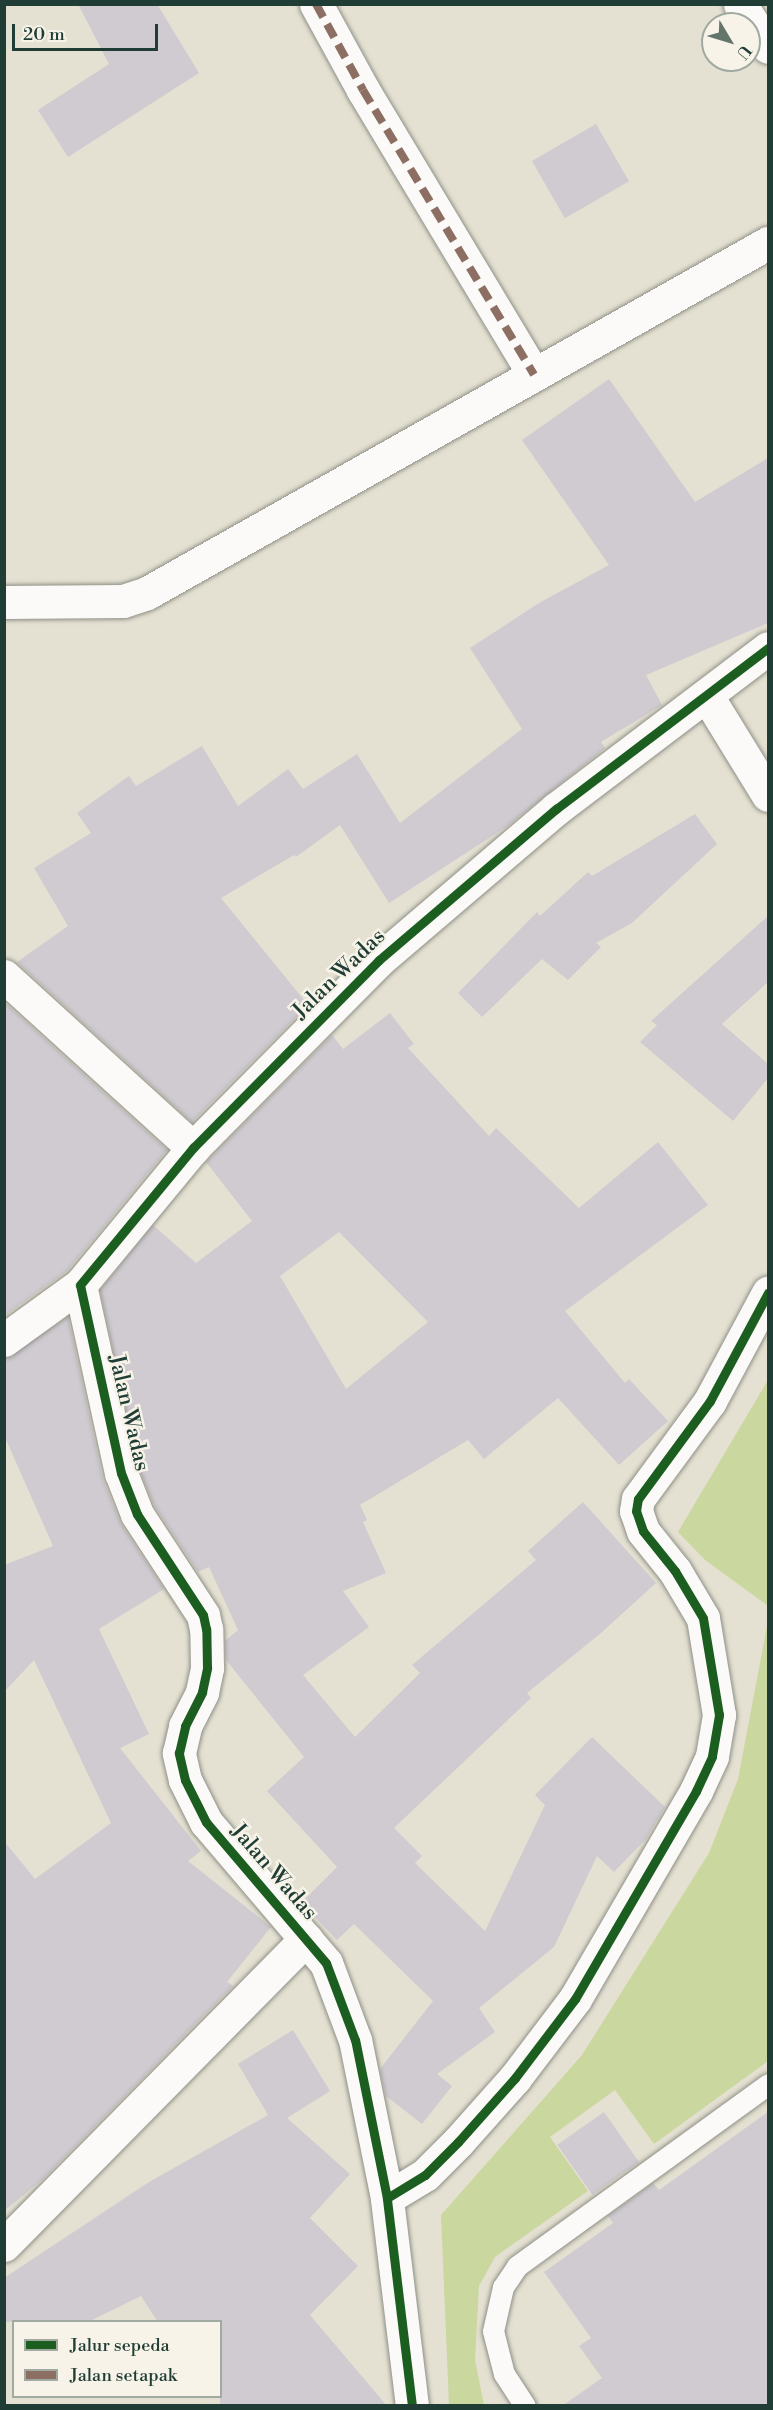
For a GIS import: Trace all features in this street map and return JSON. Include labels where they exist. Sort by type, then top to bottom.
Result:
[{"type":"street","points":[[316,4],[534,375]]},
{"type":"street","points":[[740,4],[768,47]]},
{"type":"street","points":[[4,602],[123,601],[147,593],[768,243]]},
{"type":"street","name":"Jalan Wadas","points":[[412,2406],[387,2198],[356,2040],[327,1963],[206,1822],[185,1780],[179,1753],[185,1726],[202,1692],[207,1668],[206,1629],[203,1615],[137,1514],[121,1473],[80,1285],[193,1148],[379,960],[556,809],[768,648]]},
{"type":"street","points":[[707,696],[768,795]]},
{"type":"street","points":[[4,976],[193,1148]]},
{"type":"street","points":[[4,1340],[80,1285]]},
{"type":"street","points":[[387,2198],[425,2175],[458,2142],[515,2078],[575,1999],[696,1791],[712,1756],[719,1715],[703,1618],[675,1571],[643,1531],[636,1511],[638,1499],[710,1401],[768,1293]]},
{"type":"street","points":[[4,2245],[306,1939]]},
{"type":"lane","points":[[525,2406],[504,2374],[493,2331],[503,2287],[517,2266],[768,2084]]},
{"type":"green space","points":[[768,1380],[768,1606],[705,1560],[678,1532]]},
{"type":"green space","points":[[768,1621],[768,2061],[654,2144],[615,2090],[550,2137],[588,2191],[495,2257],[479,2286],[475,2360],[484,2405],[449,2405],[441,2215],[582,2055],[709,1853],[738,1779]]},
{"type":"building","points":[[78,4],[157,4],[199,73],[68,157],[38,110],[109,64]]},
{"type":"building","points":[[596,124],[629,181],[565,218],[532,161]]},
{"type":"building","points":[[609,379],[695,502],[768,458],[768,623],[646,675],[662,705],[601,742],[605,748],[506,827],[389,903],[340,825],[296,857],[294,855],[221,898],[308,1005],[192,1122],[17,962],[68,926],[34,868],[91,833],[77,813],[129,776],[136,786],[202,746],[238,806],[288,769],[303,789],[357,754],[400,823],[522,729],[470,648],[539,603],[609,565],[522,440]]},
{"type":"building","points":[[695,814],[717,844],[632,923],[596,943],[601,947],[568,980],[542,959],[482,1017],[458,993],[537,912],[540,916],[588,872],[592,876]]},
{"type":"building","points":[[768,916],[768,982],[722,1024],[768,1064],[768,1078],[733,1121],[640,1042],[657,1025],[651,1021]]},
{"type":"building","points":[[4,1002],[167,1150],[67,1271],[4,1316]]},
{"type":"building","points":[[390,1013],[414,1044],[408,1048],[489,1136],[496,1128],[579,1208],[658,1142],[708,1205],[565,1311],[625,1383],[629,1379],[668,1421],[619,1465],[558,1398],[484,1459],[468,1440],[360,1505],[367,1520],[363,1522],[386,1573],[343,1591],[369,1627],[303,1675],[355,1737],[420,1673],[412,1665],[536,1560],[528,1551],[583,1502],[656,1583],[601,1633],[527,1693],[531,1698],[394,1828],[422,1856],[415,1863],[485,1931],[545,1805],[535,1795],[592,1737],[665,1807],[646,1839],[614,1872],[597,1856],[554,1947],[479,2008],[495,2032],[437,2074],[452,2086],[422,2124],[386,2096],[380,2069],[433,2001],[354,1924],[337,1940],[301,1903],[337,1867],[267,1791],[304,1757],[226,1660],[225,1641],[238,1630],[209,1567],[198,1572],[154,1505],[139,1468],[100,1290],[153,1225],[196,1263],[252,1221],[206,1162],[332,1035],[343,1049]],"holes":[[[339,1232],[428,1322],[346,1389],[280,1276]]]},
{"type":"building","points":[[68,1317],[103,1480],[121,1524],[164,1589],[99,1629],[149,1734],[120,1748],[201,1851],[188,1861],[271,1927],[227,1982],[233,1986],[43,2179],[4,2211],[4,1841],[35,1879],[111,1823],[34,1660],[4,1692],[4,1565],[53,1546],[4,1435],[4,1359]]},
{"type":"building","points":[[293,2030],[330,2091],[287,2118],[350,2174],[310,2218],[358,2266],[310,2315],[387,2406],[220,2406],[220,2398],[222,2398],[222,2320],[157,2320],[141,2296],[92,2320],[12,2320],[12,2322],[4,2322],[4,2278],[149,2182],[268,2115],[238,2064]]},
{"type":"building","points":[[604,2112],[639,2162],[592,2195],[557,2145]]},
{"type":"building","points":[[768,2112],[768,2406],[562,2406],[602,2378],[579,2346],[591,2338],[544,2272],[613,2223],[608,2216],[653,2183],[659,2190]]},
{"type":"marked path","points":[[316,4],[363,90],[534,375]]},
{"type":"cycle path","points":[[412,2406],[387,2198],[355,2040],[326,1963],[206,1822],[185,1780],[179,1753],[185,1726],[202,1692],[207,1668],[206,1629],[203,1615],[137,1514],[121,1473],[80,1285],[193,1148],[379,960],[556,809],[768,648]]},
{"type":"cycle path","points":[[387,2198],[425,2175],[458,2142],[515,2078],[575,1999],[696,1791],[712,1756],[719,1715],[703,1618],[675,1571],[643,1531],[636,1511],[638,1499],[710,1401],[768,1293]]}]
